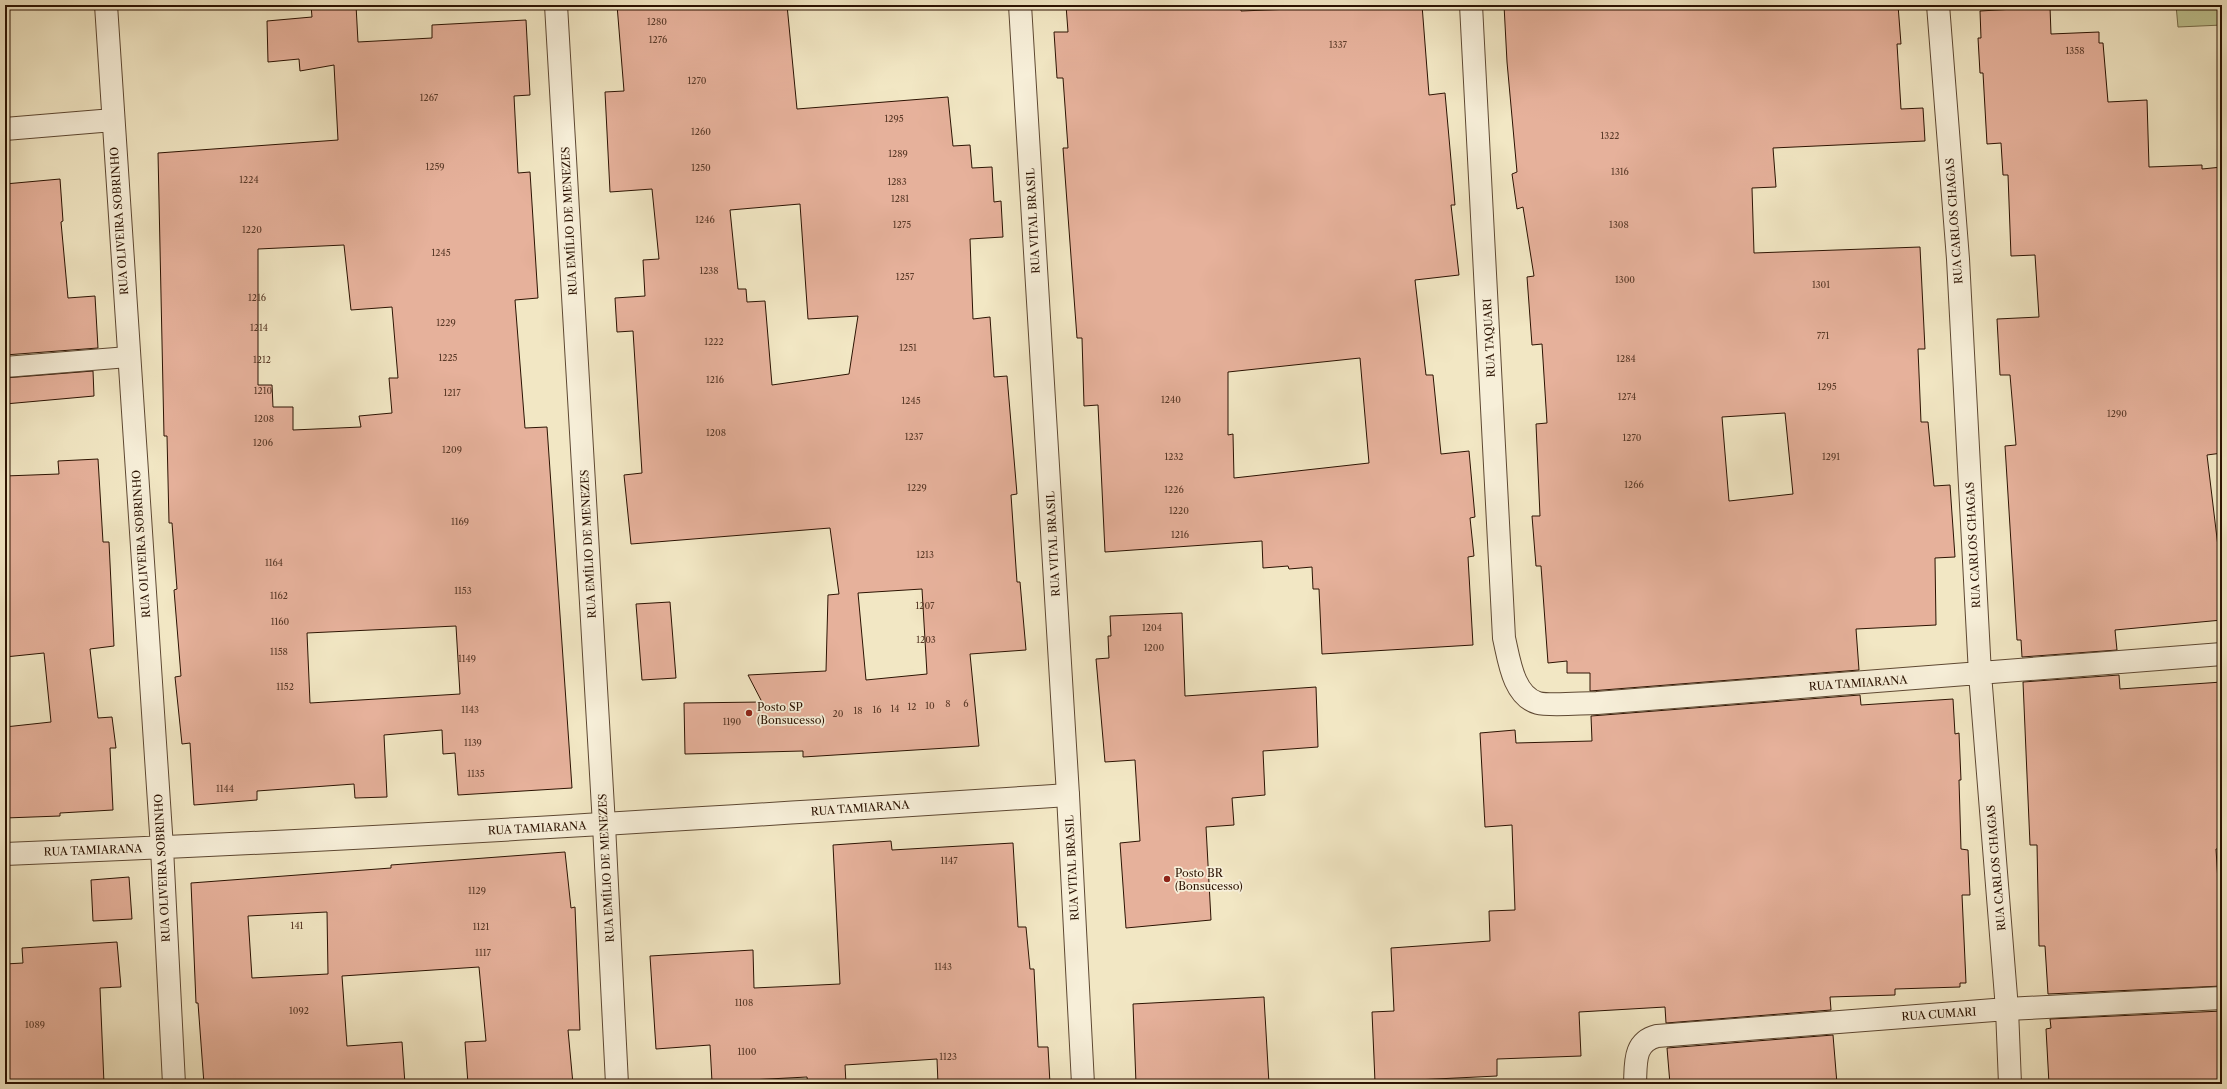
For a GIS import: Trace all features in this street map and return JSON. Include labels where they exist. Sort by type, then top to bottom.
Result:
[{"type":"street","name":"RUA OLIVEIRA SOBRINHO","points":[[106,5],[128,357],[162,848],[174,1084]]},
{"type":"street","name":"RUA EMÍLIO DE MENEZES","points":[[556,5],[604,825],[617,1084]]},
{"type":"street","name":"RUA VITAL BRASIL","points":[[1020,5],[1068,795],[1083,1084]]},
{"type":"street","name":"RUA TAQUARI","points":[[1471,5],[1504,638],[1511,670]]},
{"type":"street","name":"RUA CARLOS CHAGAS","points":[[1938,5],[1958,259],[1980,674],[2007,1009],[2010,1084]]},
{"type":"street","points":[[5,129],[113,120]]},
{"type":"street","name":"RUA TAMIARANA","points":[[1511,670],[1523,693],[1538,703],[1597,703],[2222,654]]},
{"type":"street","name":"RUA TAMIARANA","points":[[5,854],[162,848],[604,825],[1068,795]]},
{"type":"street","name":"RUA CUMARI","points":[[1636,1084],[1637,1055],[1641,1045],[1648,1038],[1657,1036],[2007,1009],[2222,998]]},
{"type":"lane","points":[[5,367],[128,357]]},
{"type":"green space","points":[[2176,5],[2222,5],[2222,25],[2178,27]]},
{"type":"building","points":[[311,5],[356,5],[358,42],[432,38],[432,25],[526,20],[530,95],[514,96],[518,173],[530,172],[538,298],[515,300],[525,428],[547,427],[572,788],[458,795],[455,753],[443,754],[442,730],[384,735],[387,797],[355,798],[354,784],[257,791],[257,800],[194,805],[190,743],[182,744],[175,677],[181,676],[174,590],[177,589],[172,523],[169,523],[167,436],[164,436],[158,153],[338,140],[334,65],[300,71],[299,59],[268,62],[267,21],[312,17]],"holes":[[[344,245],[351,310],[392,307],[398,378],[389,378],[392,413],[359,416],[361,427],[293,430],[293,407],[273,407],[272,385],[258,385],[258,249]],[[456,626],[460,694],[310,703],[307,633]]]},
{"type":"building","points":[[617,5],[787,5],[797,109],[948,97],[953,146],[970,145],[972,168],[992,167],[994,202],[1001,201],[1003,237],[970,239],[973,319],[990,317],[994,377],[1007,376],[1017,494],[1011,495],[1017,582],[1020,582],[1026,650],[970,654],[979,746],[803,757],[803,751],[685,754],[684,703],[762,702],[748,675],[826,671],[828,595],[839,594],[830,528],[631,544],[624,475],[642,473],[633,331],[617,332],[615,298],[645,296],[643,260],[659,259],[652,189],[610,192],[605,92],[624,91]],"holes":[[[800,204],[808,319],[858,316],[849,374],[772,385],[765,301],[747,302],[746,289],[738,289],[730,210]],[[922,589],[927,674],[866,680],[858,593]]]},
{"type":"building","points":[[1066,5],[1241,5],[1241,11],[1344,7],[1344,5],[1422,5],[1429,95],[1445,93],[1455,205],[1451,205],[1459,275],[1415,280],[1426,375],[1433,375],[1441,454],[1469,451],[1475,517],[1470,518],[1474,556],[1468,557],[1473,645],[1322,654],[1319,589],[1313,589],[1312,567],[1289,569],[1288,566],[1263,568],[1262,541],[1105,552],[1098,405],[1084,406],[1082,338],[1077,338],[1063,148],[1068,148],[1063,78],[1057,78],[1054,32],[1068,32]],"holes":[[[1360,358],[1369,463],[1234,478],[1233,434],[1228,435],[1228,372]]]},
{"type":"building","points":[[1504,5],[1898,5],[1901,44],[1897,44],[1901,109],[1923,108],[1925,141],[1773,148],[1776,187],[1752,188],[1754,253],[1920,247],[1925,349],[1918,349],[1921,422],[1928,422],[1934,486],[1950,485],[1955,557],[1935,558],[1936,625],[1856,629],[1859,670],[1590,691],[1590,673],[1567,673],[1567,661],[1548,663],[1541,566],[1536,566],[1532,516],[1540,516],[1536,424],[1547,423],[1542,344],[1532,345],[1527,277],[1534,276],[1523,207],[1517,209],[1512,174],[1517,172],[1507,62]],"holes":[[[1785,413],[1793,494],[1729,501],[1722,417]]]},
{"type":"building","points":[[2050,7],[2051,34],[2099,32],[2099,43],[2103,43],[2108,102],[2147,100],[2149,167],[2202,165],[2202,169],[2222,167],[2222,453],[2207,455],[2219,555],[2222,554],[2222,620],[2115,630],[2117,650],[2022,657],[2021,640],[2017,640],[2005,446],[2016,445],[2010,375],[2000,375],[1997,319],[2039,317],[2035,255],[2011,256],[2008,175],[2003,175],[2001,143],[1987,144],[1983,73],[1980,73],[1978,38],[1981,38],[1980,11]]},
{"type":"building","points":[[60,179],[63,221],[61,222],[68,298],[95,296],[98,348],[5,355],[5,184]]},
{"type":"building","points":[[93,371],[94,396],[5,404],[5,378]]},
{"type":"building","points":[[98,459],[103,542],[109,542],[114,646],[90,649],[98,718],[112,717],[116,748],[110,748],[113,810],[60,813],[60,816],[5,818],[5,727],[51,722],[44,653],[5,657],[5,476],[59,474],[58,461]]},
{"type":"building","points":[[670,602],[676,678],[642,680],[636,604]]},
{"type":"building","points":[[1182,613],[1185,696],[1316,687],[1318,747],[1263,751],[1265,795],[1232,798],[1234,825],[1206,827],[1211,920],[1126,928],[1120,843],[1140,841],[1135,760],[1105,762],[1096,659],[1109,658],[1108,636],[1111,636],[1110,616]]},
{"type":"building","points":[[2119,675],[2120,689],[2222,682],[2222,848],[2216,849],[2220,915],[2222,915],[2222,986],[2048,994],[2045,946],[2039,946],[2037,845],[2030,845],[2023,682]]},
{"type":"building","points":[[1860,695],[1861,705],[1953,699],[1955,734],[1959,733],[1961,849],[1968,850],[1970,895],[1962,895],[1966,983],[1960,983],[1960,987],[1895,989],[1895,995],[1830,997],[1831,1010],[1666,1023],[1665,1007],[1579,1012],[1581,1056],[1497,1059],[1497,1076],[1375,1082],[1372,1012],[1394,1011],[1391,948],[1490,941],[1489,911],[1515,910],[1512,825],[1485,827],[1480,733],[1515,730],[1516,743],[1592,741],[1591,716]]},
{"type":"building","points":[[891,841],[892,850],[1013,843],[1018,927],[1026,927],[1030,969],[1034,969],[1038,1047],[1048,1047],[1050,1084],[938,1084],[937,1059],[845,1065],[846,1084],[808,1084],[807,1077],[712,1082],[710,1045],[656,1049],[650,956],[753,950],[754,988],[840,984],[833,845]]},
{"type":"building","points":[[565,852],[571,908],[575,907],[580,1030],[568,1030],[573,1084],[468,1084],[465,1042],[486,1041],[479,967],[342,976],[347,1046],[402,1042],[405,1084],[204,1084],[198,1003],[196,1003],[191,883],[391,868],[391,865]],"holes":[[[327,912],[328,974],[252,978],[248,916]]]},
{"type":"building","points":[[129,877],[132,919],[93,921],[91,880]]},
{"type":"building","points":[[117,942],[121,987],[100,988],[104,1084],[5,1084],[5,964],[23,963],[22,948]]},
{"type":"building","points":[[1264,997],[1269,1084],[1136,1084],[1133,1004]]},
{"type":"building","points":[[2222,1011],[2222,1084],[2049,1084],[2046,1029],[2051,1028],[2050,1019]]},
{"type":"building","points":[[1833,1035],[1837,1084],[1670,1084],[1667,1048]]},
{"type":"place","name":"Posto SP (Bonsucesso)","points":[[749,713]]},
{"type":"place","name":"Posto BR (Bonsucesso)","points":[[1167,879]]}]
